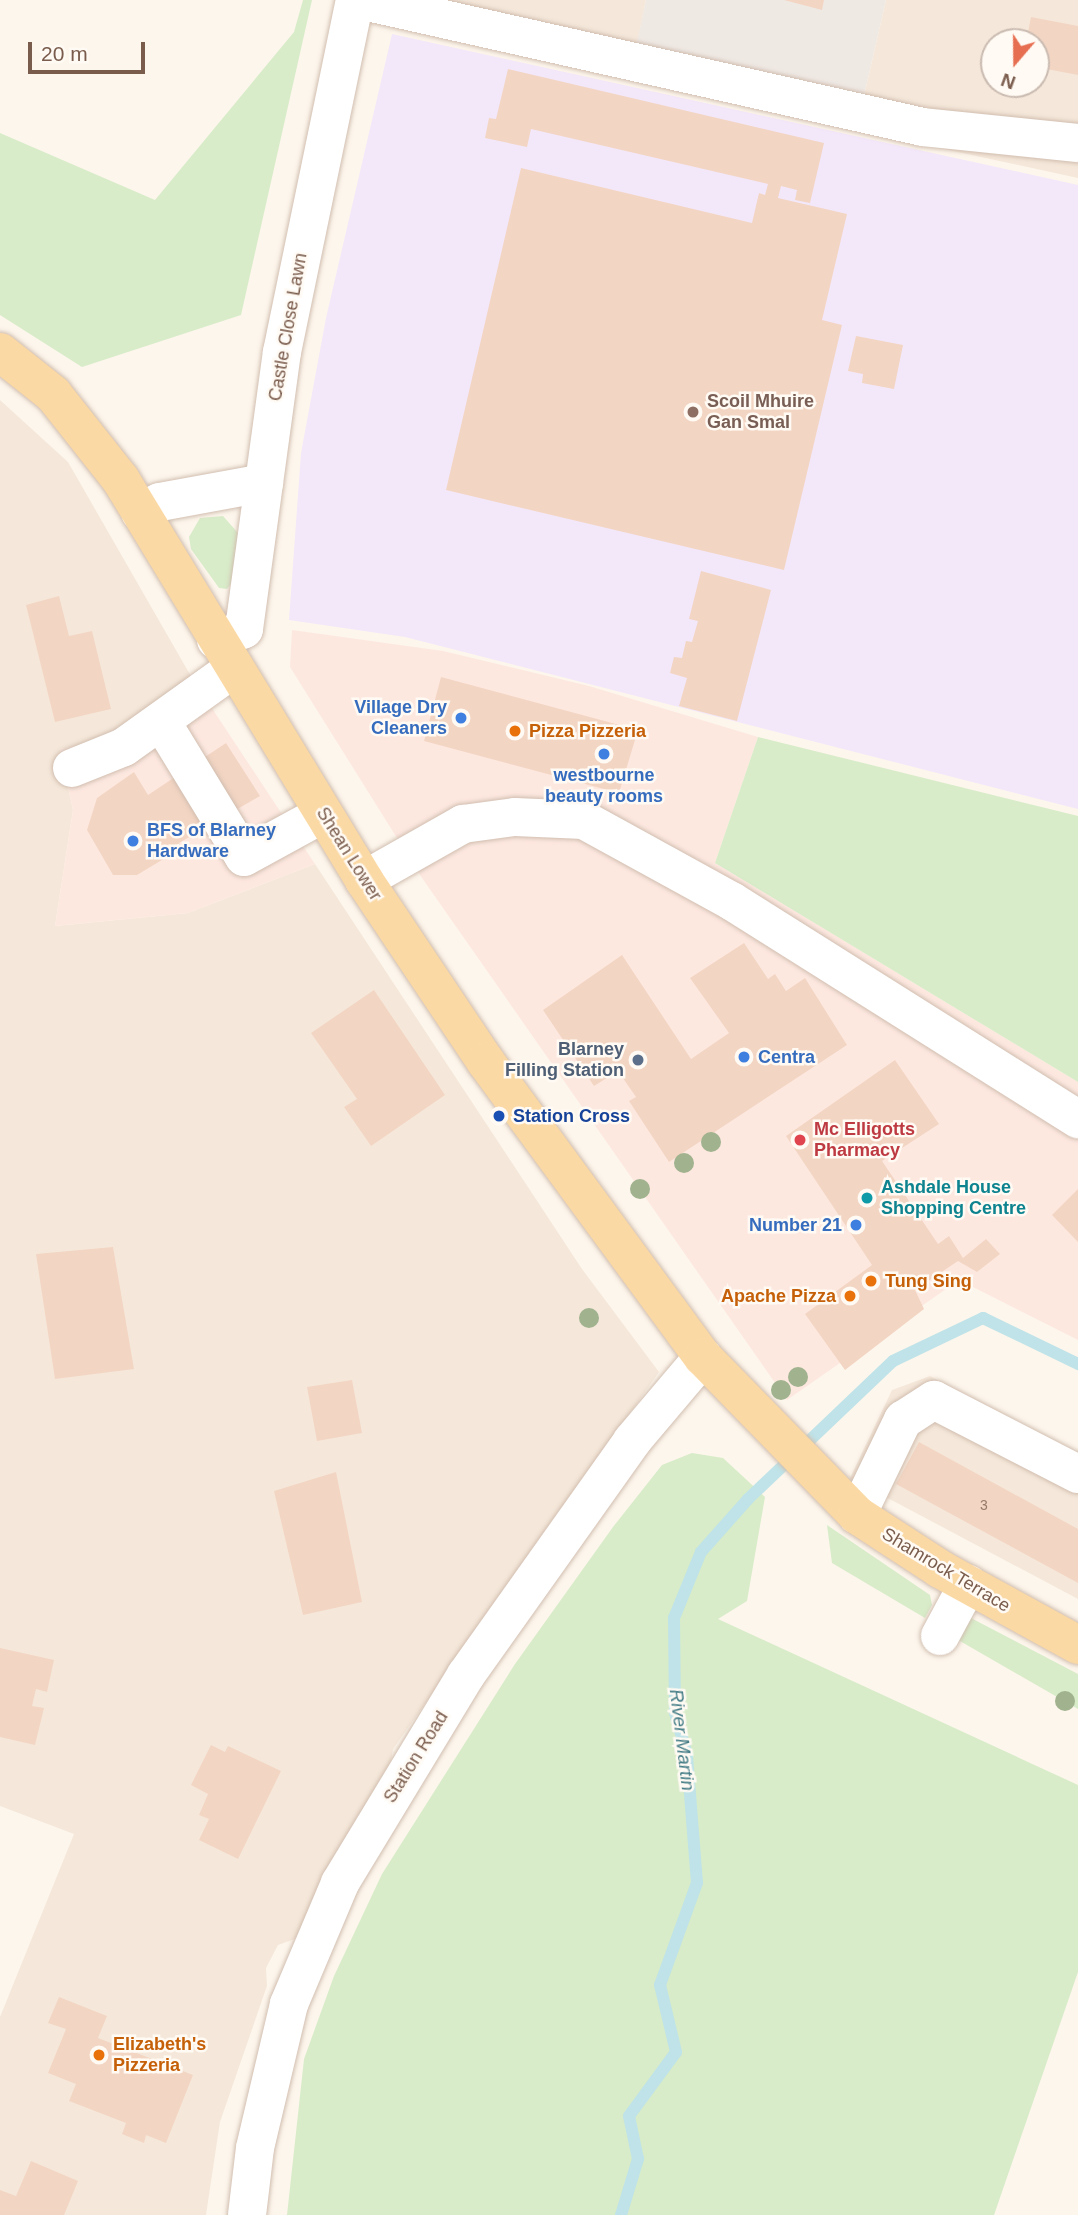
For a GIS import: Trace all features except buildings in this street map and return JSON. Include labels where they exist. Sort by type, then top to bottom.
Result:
[{"type":"main road","name":"Shean Lower","points":[[0,352],[53,394],[121,480],[364,880],[486,1062],[703,1357]]},
{"type":"main road","name":"Shamrock Terrace","points":[[703,1357],[822,1483],[857,1515],[968,1584],[1078,1645]]},
{"type":"street","points":[[357,0],[923,127],[1078,143]]},
{"type":"street","name":"Castle Close Lawn","points":[[225,654],[244,629],[282,352],[357,0]]},
{"type":"street","points":[[140,512],[160,502],[264,482]]},
{"type":"street","points":[[72,768],[124,747],[161,721],[225,654]]},
{"type":"street","points":[[161,721],[244,857],[323,814]]},
{"type":"street","points":[[364,880],[463,824],[515,817],[584,820],[733,902],[1078,1119]]},
{"type":"street","name":"Station Road","points":[[247,2215],[255,2148],[289,2004],[340,1883],[467,1675],[632,1441],[703,1357]]},
{"type":"street","points":[[857,1515],[903,1420],[934,1400],[1078,1474]]},
{"type":"street","points":[[940,1636],[968,1584]]},
{"type":"shaded area","points":[[411,0],[646,0],[636,50]]},
{"type":"shaded area","points":[[646,0],[886,0],[856,130],[629,80]]},
{"type":"shaded area","points":[[886,0],[1078,0],[1078,178],[856,130]]},
{"type":"shaded area","name":"Scoil Mhuire Gan Smal","points":[[392,34],[1078,185],[1078,809],[405,637],[289,620],[301,453],[326,318]]},
{"type":"shaded area","points":[[0,400],[68,462],[192,678],[111,739],[60,749],[73,810],[55,926],[188,913],[315,864],[582,1269],[659,1372],[393,1749],[389,1773],[295,1939],[278,1945],[266,1968],[267,1986],[220,2122],[206,2215],[0,2215],[0,2017],[74,1834],[0,1806]]},
{"type":"shaded area","points":[[292,630],[443,651],[589,686],[758,737],[715,863],[1078,1082],[1078,1340],[959,1280],[787,1400],[422,878],[290,667]]},
{"type":"shaded area","points":[[192,678],[315,864],[188,913],[55,926],[73,810],[60,749],[111,739]]},
{"type":"shaded area","points":[[930,1376],[1078,1458],[1078,1599],[850,1478],[892,1390]]},
{"type":"green space","points":[[303,0],[312,0],[241,315],[82,367],[0,315],[0,133],[155,200],[294,32]]},
{"type":"green space","points":[[223,516],[238,533],[233,581],[227,589],[219,588],[191,549],[189,537],[200,518]]},
{"type":"green space","points":[[758,737],[1078,816],[1078,1082],[715,863]]},
{"type":"green space","points":[[692,1453],[723,1458],[765,1497],[747,1601],[718,1619],[1078,1785],[1078,1972],[994,2215],[287,2215],[304,2059],[334,1976],[382,1874],[515,1664],[613,1527],[662,1465]]},
{"type":"green space","points":[[827,1525],[930,1595],[932,1605],[925,1618],[832,1563]]},
{"type":"green space","points":[[969,1617],[1078,1674],[1078,1709],[953,1637]]},
{"type":"waterway","name":"River Martin","points":[[621,2215],[638,2159],[629,2116],[676,2052],[660,1985],[697,1883],[687,1755],[675,1713],[674,1618],[701,1552],[748,1499],[893,1361],[983,1318],[1078,1364]]},
{"type":"place","name":"Scoil Mhuire Gan Smal","points":[[693,412]]},
{"type":"place","name":"Village Dry Cleaners","points":[[461,718]]},
{"type":"place","name":"Pizza Pizzeria","points":[[515,731]]},
{"type":"place","name":"westbourne beauty rooms","points":[[604,754]]},
{"type":"place","name":"BFS of Blarney Hardware","points":[[133,841]]},
{"type":"place","name":"Centra","points":[[744,1057]]},
{"type":"place","name":"Blarney Filling Station","points":[[638,1060]]},
{"type":"place","name":"Station Cross","points":[[499,1116]]},
{"type":"place","name":"Mc Elligotts Pharmacy","points":[[800,1140]]},
{"type":"place","name":"Ashdale House Shopping Centre","points":[[867,1198]]},
{"type":"place","name":"Number 21","points":[[856,1225]]},
{"type":"place","name":"Tung Sing","points":[[871,1281]]},
{"type":"place","name":"Apache Pizza","points":[[850,1296]]},
{"type":"place","name":"Elizabeth's Pizzeria","points":[[99,2055]]}]
